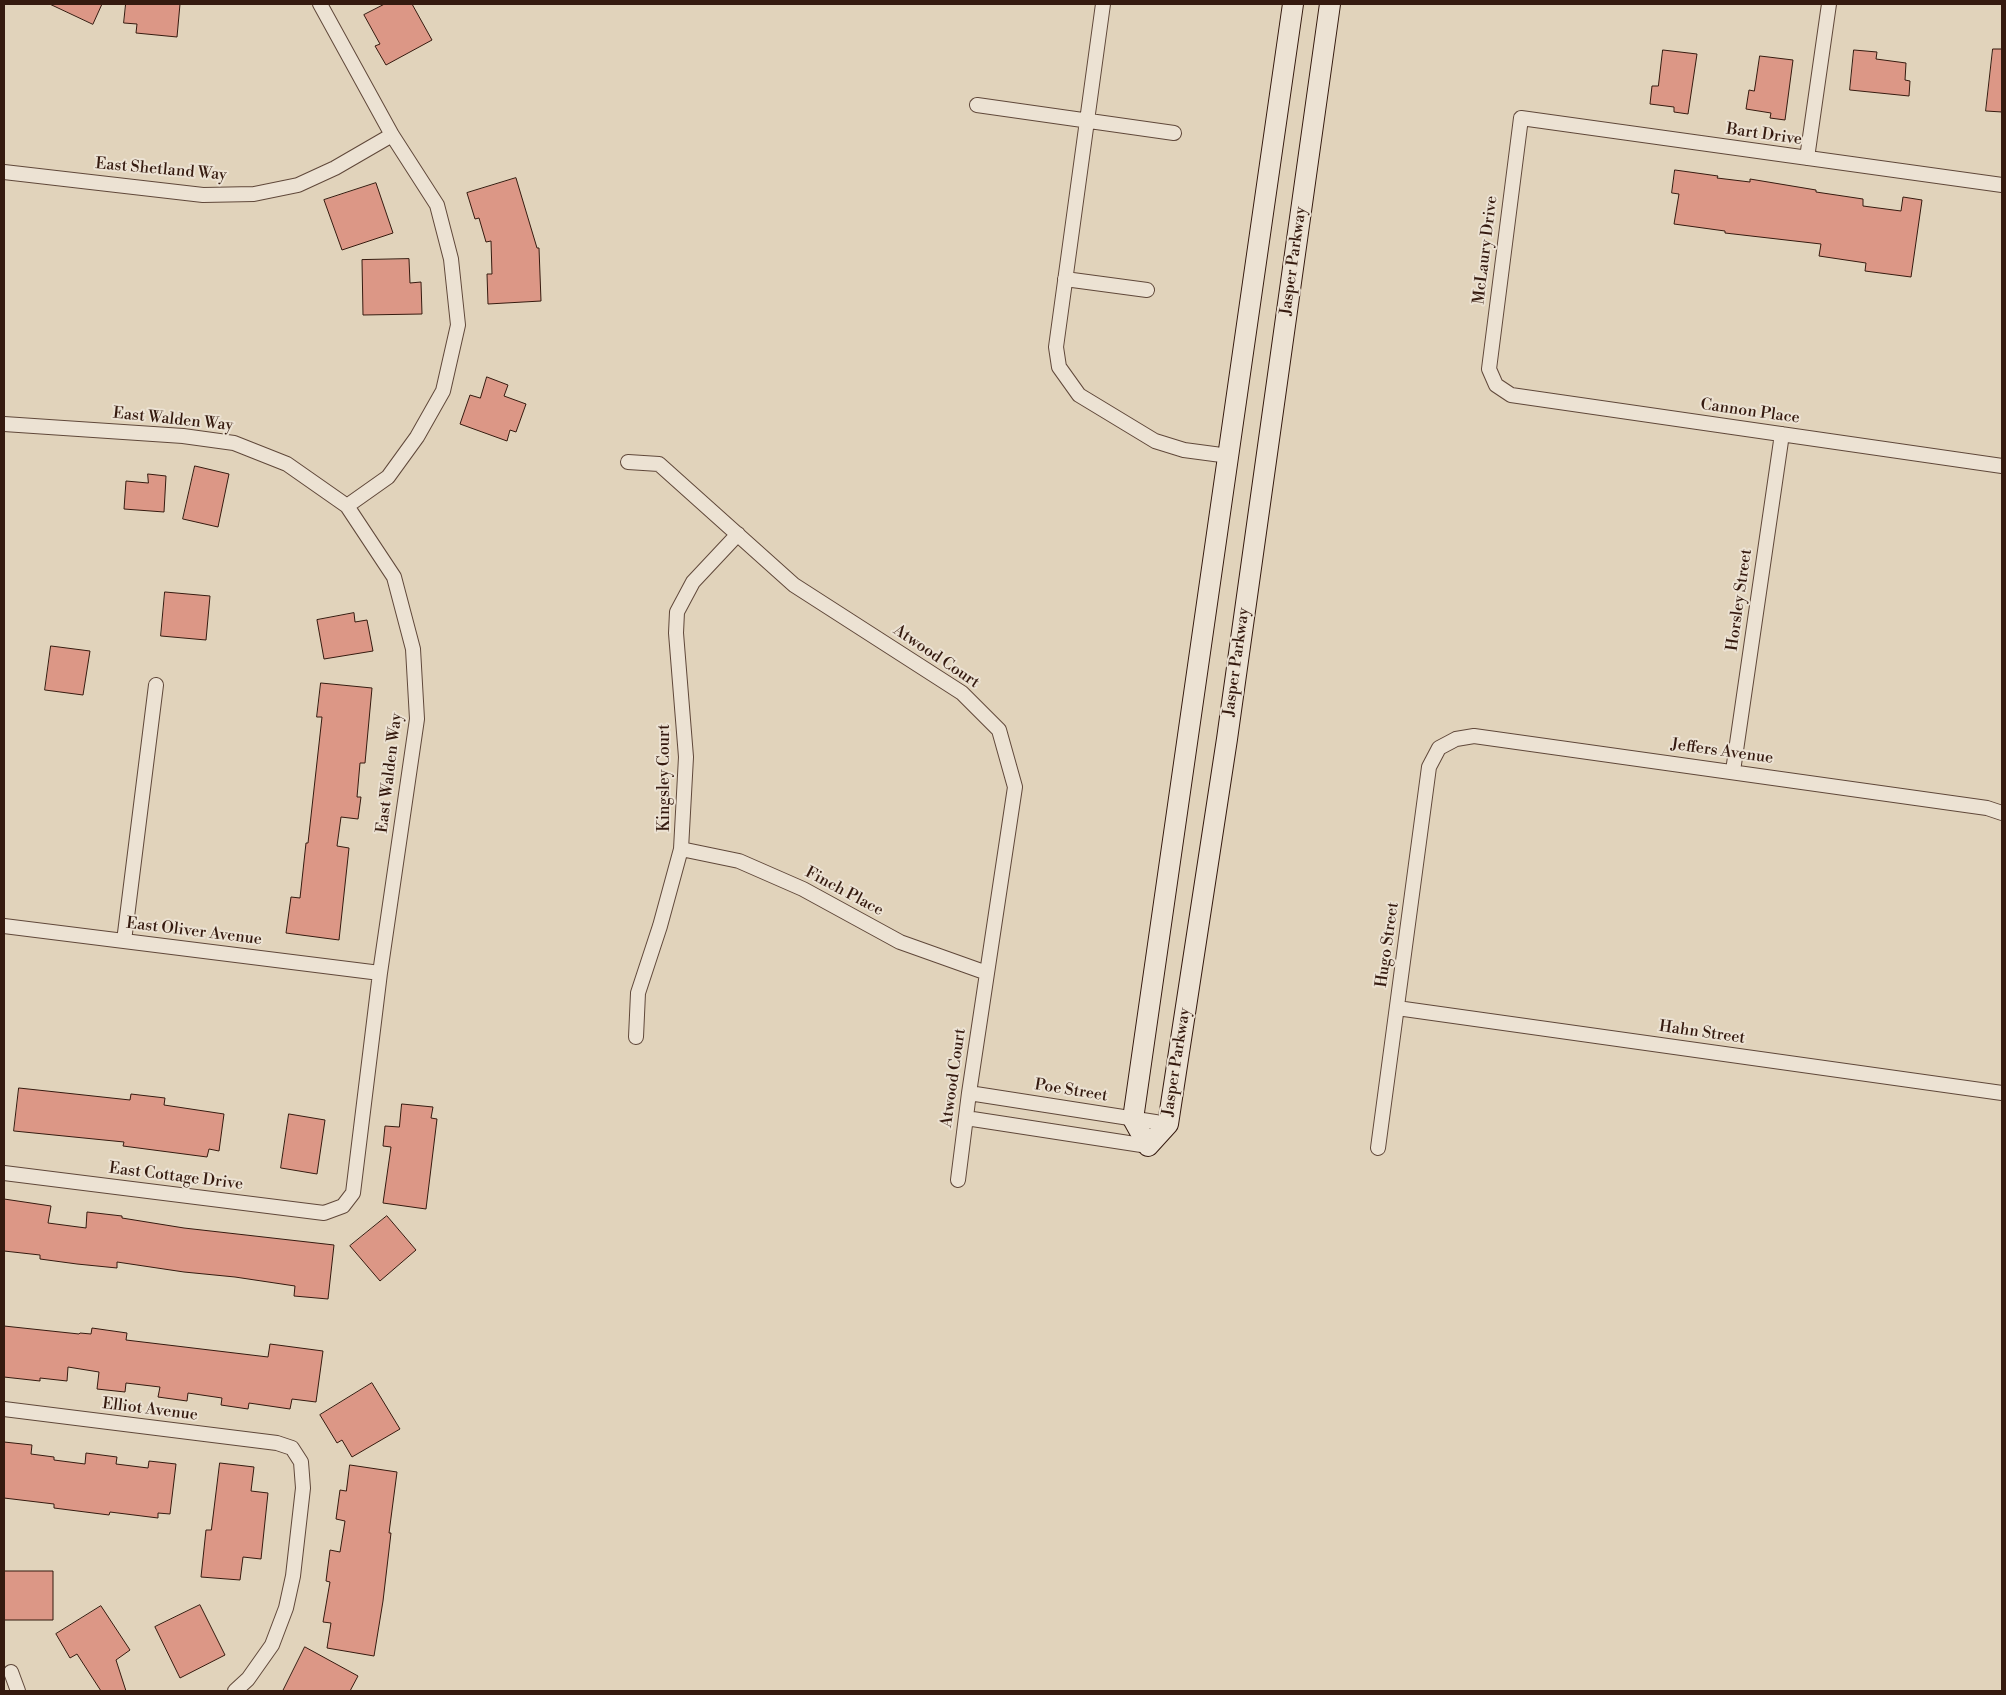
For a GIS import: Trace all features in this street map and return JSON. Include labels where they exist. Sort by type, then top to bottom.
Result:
[{"type":"street","points":[[320,4],[392,135],[436,205],[451,259],[458,325],[443,390],[417,437],[388,477],[347,506]]},
{"type":"street","points":[[1103,4],[1056,348],[1059,367],[1079,395],[1155,440],[1184,450],[1229,456]]},
{"type":"street","points":[[1148,1146],[1132,1118],[1293,4]]},
{"type":"street","name":"Jasper Parkway","points":[[1148,1146],[1168,1124],[1227,739],[1330,4]]},
{"type":"street","points":[[1807,158],[1829,4]]},
{"type":"street","points":[[977,105],[1174,133]]},
{"type":"street","name":"Bart Drive","points":[[1521,118],[2002,185]]},
{"type":"street","name":"McLaury Drive","points":[[1496,385],[1489,369],[1521,118]]},
{"type":"street","name":"East Shetland Way","points":[[4,172],[203,194],[254,194],[298,185],[335,168],[392,135]]},
{"type":"street","points":[[1065,278],[1147,290]]},
{"type":"street","name":"Cannon Place","points":[[1496,385],[1511,395],[2002,466]]},
{"type":"street","name":"East Walden Way","points":[[4,424],[183,436],[234,443],[287,464],[347,506],[394,577],[413,649],[417,719],[380,973],[353,1193],[343,1206]]},
{"type":"street","name":"Horsley Street","points":[[1733,771],[1782,434]]},
{"type":"street","name":"Atwood Court","points":[[628,462],[659,464],[794,585],[962,693],[999,730],[1015,787],[969,1093],[958,1180]]},
{"type":"street","name":"Kingsley Court","points":[[636,1037],[638,993],[682,849],[686,757],[676,633],[677,612],[692,582],[738,534]]},
{"type":"street","points":[[124,941],[156,685]]},
{"type":"street","name":"Jeffers Avenue","points":[[1439,748],[1456,739],[1474,736],[1987,808],[2002,813]]},
{"type":"street","name":"Hugo Street","points":[[1378,1148],[1429,767],[1439,748]]},
{"type":"street","name":"Finch Place","points":[[682,849],[739,861],[803,889],[900,942],[987,973]]},
{"type":"street","name":"East Oliver Avenue","points":[[4,926],[380,973]]},
{"type":"street","name":"Hahn Street","points":[[1397,1008],[2002,1093]]},
{"type":"street","name":"Poe Street","points":[[969,1093],[1168,1124]]},
{"type":"street","points":[[966,1118],[1148,1146]]},
{"type":"street","name":"East Cottage Drive","points":[[4,1173],[324,1213],[343,1206]]},
{"type":"street","name":"Elliot Avenue","points":[[4,1409],[276,1443],[292,1448],[301,1462],[304,1488],[293,1576],[286,1608],[272,1645],[248,1679],[235,1691]]},
{"type":"street","points":[[11,1672],[18,1691]]},
{"type":"building","points":[[50,4],[102,4],[93,24]]},
{"type":"building","points":[[126,4],[180,4],[177,37],[136,33],[137,24],[124,23]]},
{"type":"building","points":[[385,4],[412,4],[432,40],[386,65],[375,46],[380,44],[364,15]]},
{"type":"building","points":[[1993,49],[2002,49],[2002,112],[1986,111]]},
{"type":"building","points":[[1663,50],[1697,54],[1688,114],[1674,112],[1674,107],[1650,104],[1652,86],[1658,86]]},
{"type":"building","points":[[1854,50],[1877,52],[1876,59],[1906,63],[1905,80],[1910,81],[1909,96],[1850,90]]},
{"type":"building","points":[[1760,56],[1793,60],[1785,120],[1770,118],[1771,113],[1746,109],[1749,90],[1754,91]]},
{"type":"building","points":[[1675,170],[1718,176],[1717,178],[1750,182],[1750,179],[1816,190],[1816,192],[1863,199],[1863,206],[1901,211],[1903,197],[1922,200],[1911,277],[1865,271],[1866,263],[1819,256],[1821,244],[1725,233],[1725,231],[1674,224],[1679,194],[1672,193]]},
{"type":"building","points":[[516,178],[537,248],[539,248],[541,301],[488,304],[487,274],[492,274],[491,241],[486,242],[479,218],[475,219],[467,193]]},
{"type":"building","points":[[376,183],[393,233],[342,250],[324,200]]},
{"type":"building","points":[[409,259],[410,283],[421,282],[422,314],[363,315],[362,260]]},
{"type":"building","points":[[487,377],[508,385],[504,396],[526,404],[516,432],[510,430],[507,441],[460,424],[470,395],[480,398]]},
{"type":"building","points":[[195,466],[229,474],[218,527],[183,519]]},
{"type":"building","points":[[148,474],[166,476],[164,512],[124,509],[126,481],[148,483]]},
{"type":"building","points":[[165,592],[210,596],[206,640],[161,636]]},
{"type":"building","points":[[354,613],[355,622],[367,620],[373,651],[324,659],[317,620]]},
{"type":"building","points":[[51,646],[90,651],[83,695],[45,690]]},
{"type":"building","points":[[321,683],[372,688],[365,763],[360,763],[357,797],[361,797],[358,819],[341,817],[337,846],[349,848],[339,940],[286,933],[291,897],[300,898],[306,843],[308,843],[322,717],[317,717]]},
{"type":"building","points":[[19,1088],[130,1100],[131,1094],[165,1098],[164,1105],[224,1114],[219,1151],[209,1149],[207,1157],[123,1146],[124,1142],[14,1131]]},
{"type":"building","points":[[402,1104],[433,1107],[431,1118],[437,1119],[426,1209],[383,1203],[391,1147],[383,1146],[385,1126],[399,1127]]},
{"type":"building","points":[[289,1114],[325,1120],[317,1174],[281,1168]]},
{"type":"building","points":[[4,1199],[51,1206],[48,1223],[86,1228],[87,1212],[122,1216],[122,1218],[184,1228],[334,1245],[328,1299],[294,1296],[295,1286],[235,1277],[117,1262],[117,1268],[77,1264],[40,1259],[40,1255],[4,1251]]},
{"type":"building","points":[[387,1216],[416,1250],[380,1281],[350,1246]]},
{"type":"building","points":[[4,1326],[79,1334],[91,1334],[92,1328],[127,1333],[126,1340],[268,1357],[270,1344],[323,1351],[316,1402],[292,1399],[290,1409],[249,1403],[248,1409],[221,1405],[222,1398],[188,1393],[187,1401],[158,1397],[160,1387],[126,1383],[125,1392],[97,1389],[99,1372],[68,1367],[67,1381],[40,1378],[40,1381],[4,1377]]},
{"type":"building","points":[[372,1383],[400,1429],[352,1457],[342,1440],[337,1443],[320,1415]]},
{"type":"building","points":[[4,1442],[32,1445],[31,1454],[54,1457],[54,1460],[85,1464],[86,1453],[117,1457],[116,1464],[148,1468],[149,1461],[176,1464],[170,1514],[158,1513],[158,1518],[110,1512],[109,1515],[54,1508],[54,1504],[4,1498]]},
{"type":"building","points":[[220,1463],[254,1467],[251,1491],[268,1493],[261,1559],[243,1557],[240,1580],[201,1577],[206,1530],[211,1530]]},
{"type":"building","points":[[350,1465],[397,1472],[383,1601],[374,1656],[327,1648],[331,1623],[323,1622],[330,1582],[326,1581],[330,1550],[340,1552],[345,1521],[336,1519],[340,1490],[346,1491]]},
{"type":"building","points":[[4,1571],[53,1571],[53,1620],[4,1620]]},
{"type":"building","points":[[200,1605],[225,1655],[180,1678],[155,1627]]},
{"type":"building","points":[[101,1606],[130,1650],[116,1660],[126,1691],[101,1691],[77,1654],[70,1658],[56,1634]]},
{"type":"building","points":[[305,1647],[358,1676],[350,1691],[283,1691]]}]
